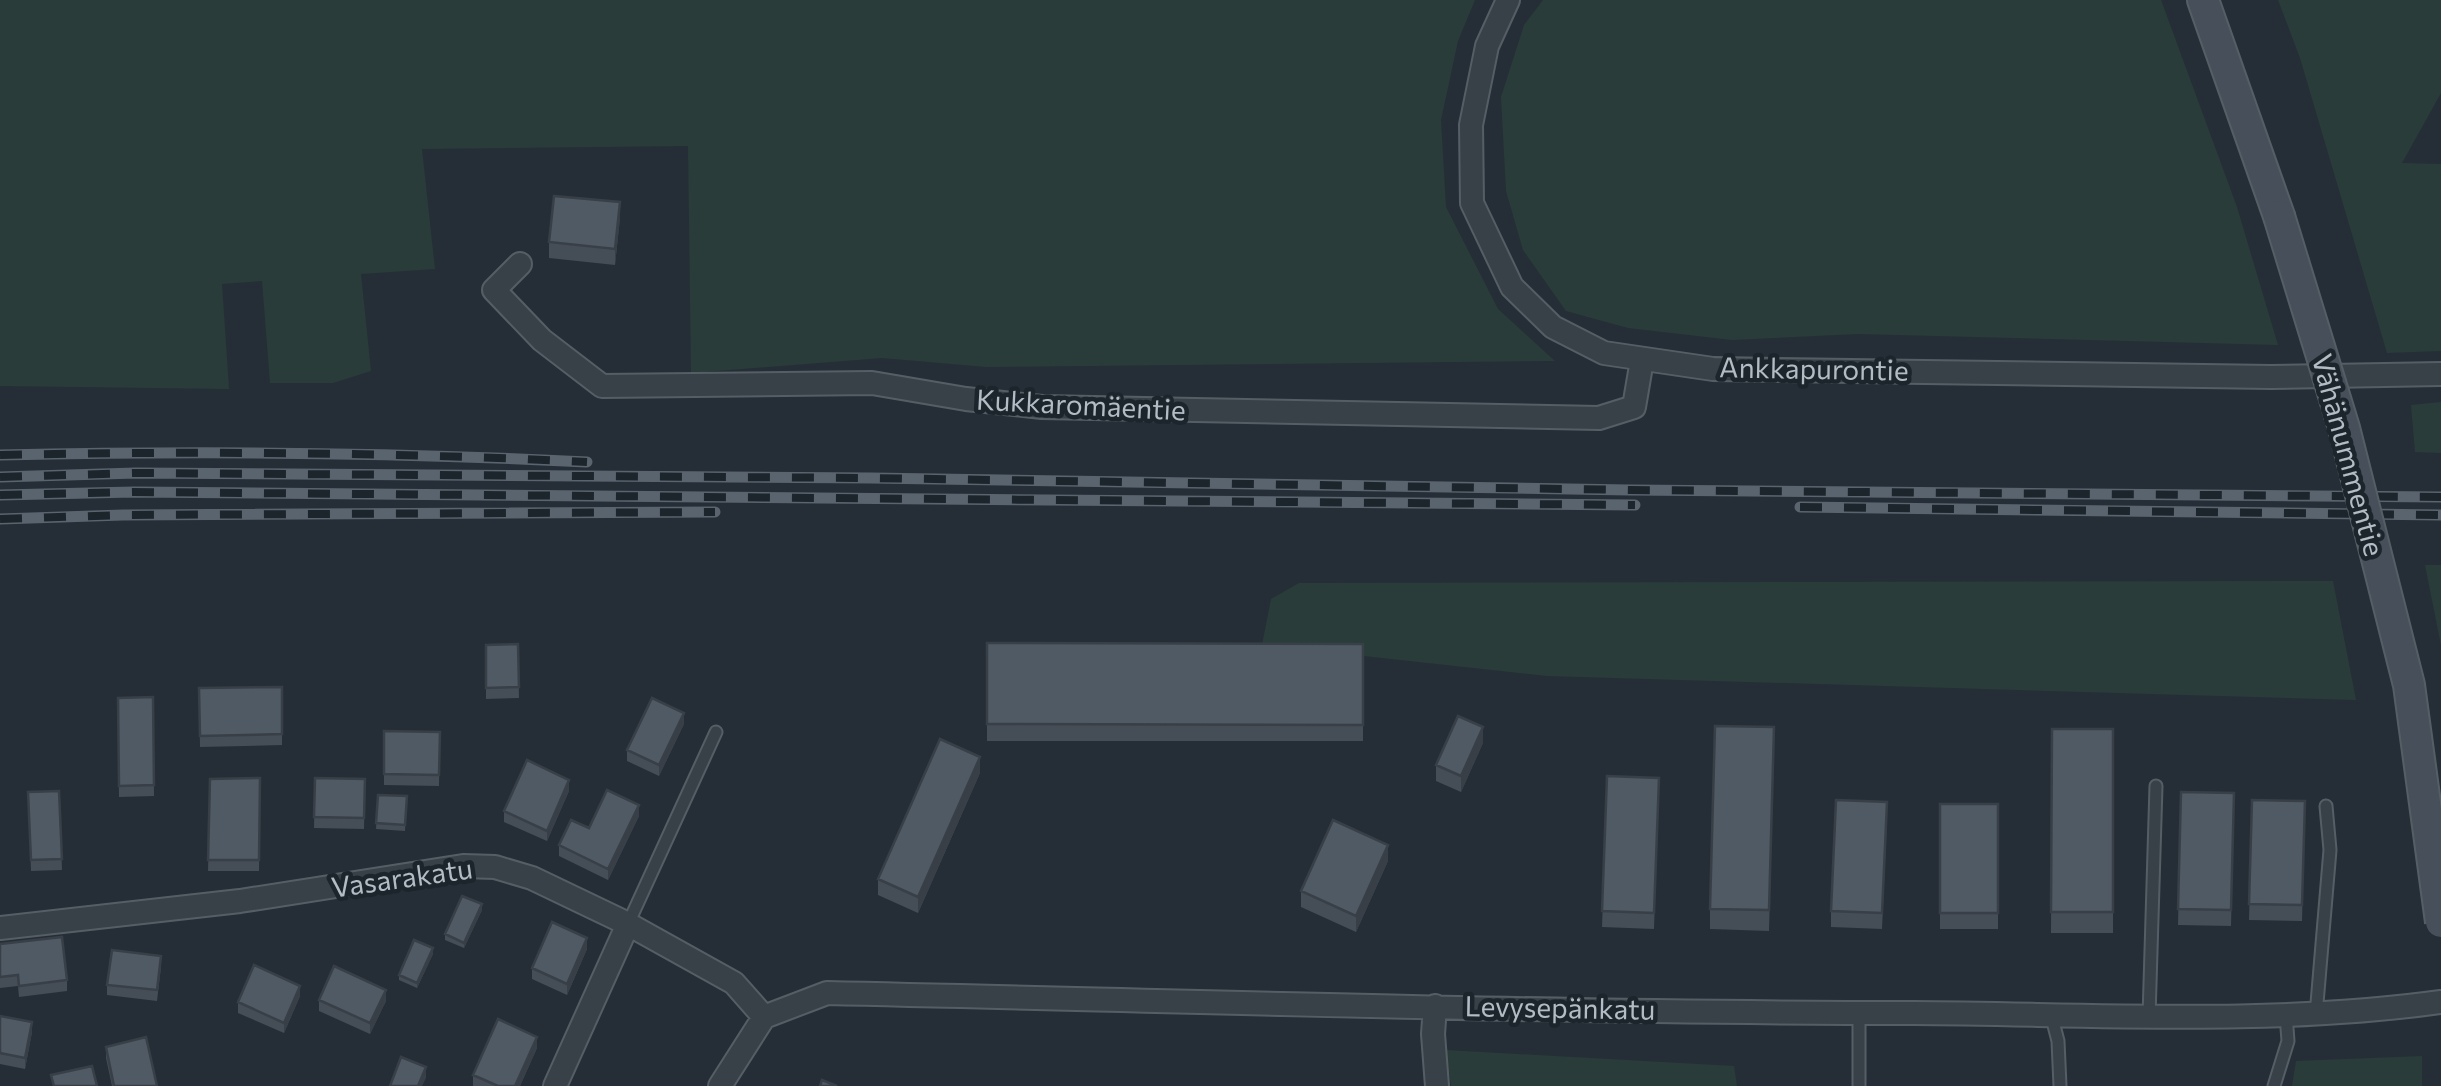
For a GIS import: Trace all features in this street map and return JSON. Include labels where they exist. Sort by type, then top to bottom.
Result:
[{"type":"main road","name":"Vähänummentie","points":[[2203,0],[2279,216],[2344,428],[2409,686],[2441,922]]},
{"type":"street","name":"Ankkapurontie","points":[[1508,0],[1487,46],[1471,125],[1472,203],[1512,287],[1553,327],[1604,353],[1713,369],[2271,378],[2441,374]]},
{"type":"street","name":"Kukkaromäentie","points":[[520,264],[494,290],[542,340],[602,386],[872,383],[1042,407],[1599,418],[1634,407],[1642,360]]},
{"type":"street","name":"Vasarakatu","points":[[0,928],[240,902],[463,866],[495,866],[532,878],[628,924],[734,983],[764,1016]]},
{"type":"street","points":[[555,1086],[628,924]]},
{"type":"street","name":"Levysepänkatu","points":[[764,1016],[827,992],[2149,1017],[2316,1015],[2441,1002]]},
{"type":"street","points":[[1435,1006],[1437,1086]]},
{"type":"street","points":[[720,1086],[764,1016]]},
{"type":"lane","points":[[628,924],[716,732]]},
{"type":"lane","points":[[2149,1017],[2156,786]]},
{"type":"lane","points":[[2316,1015],[2330,850],[2326,806]]},
{"type":"lane","points":[[1859,1086],[1860,1013]]},
{"type":"lane","points":[[2051,1014],[2058,1041],[2060,1086]]},
{"type":"lane","points":[[2274,1086],[2288,1041],[2286,1015]]},
{"type":"green space","points":[[0,0],[1475,0],[1458,41],[1441,120],[1446,207],[1498,309],[1555,361],[986,367],[882,358],[691,373],[688,146],[422,149],[435,269],[361,274],[371,371],[333,383],[270,383],[262,281],[222,284],[229,389],[0,386]]},
{"type":"green space","points":[[1543,0],[2161,0],[2237,207],[2278,345],[1858,334],[1732,340],[1628,328],[1566,311],[1523,250],[1506,191],[1501,97],[1524,25]]},
{"type":"green space","points":[[2278,0],[2441,0],[2441,93],[2402,163],[2441,164],[2441,351],[2387,353],[2300,58]]},
{"type":"green space","points":[[2441,402],[2441,453],[2415,452],[2411,405]]},
{"type":"green space","points":[[2425,565],[2441,565],[2441,645]]},
{"type":"green space","points":[[2333,581],[2356,700],[1547,676],[1262,645],[1271,599],[1299,583]]},
{"type":"green space","points":[[1446,1050],[1734,1066],[1737,1086],[1451,1086]]},
{"type":"green space","points":[[2422,1056],[2422,1086],[2292,1086],[2296,1061]]},
{"type":"building","points":[[554,196],[620,202],[615,249],[549,242]]},
{"type":"building","points":[[987,643],[1363,644],[1363,725],[987,724]]},
{"type":"building","points":[[518,644],[519,687],[486,688],[486,645]]},
{"type":"building","points":[[282,687],[282,734],[200,736],[199,688]]},
{"type":"building","points":[[153,697],[154,785],[119,786],[118,698]]},
{"type":"building","points":[[652,698],[684,713],[659,765],[627,750]]},
{"type":"building","points":[[1458,716],[1483,727],[1461,776],[1436,765]]},
{"type":"building","points":[[1715,726],[1774,727],[1769,910],[1710,909]]},
{"type":"building","points":[[2052,729],[2113,729],[2113,912],[2051,912]]},
{"type":"building","points":[[384,731],[440,732],[439,775],[384,774]]},
{"type":"building","points":[[940,739],[980,757],[918,897],[878,879]]},
{"type":"building","points":[[527,760],[569,780],[547,831],[504,811]]},
{"type":"building","points":[[1607,776],[1659,778],[1654,913],[1602,911]]},
{"type":"building","points":[[260,778],[259,860],[208,860],[210,779]]},
{"type":"building","points":[[315,778],[365,779],[364,818],[314,817]]},
{"type":"building","points":[[607,790],[639,805],[608,869],[559,845],[571,820],[589,828]]},
{"type":"building","points":[[59,791],[62,859],[31,860],[28,792]]},
{"type":"building","points":[[2181,792],[2234,793],[2231,910],[2178,909]]},
{"type":"building","points":[[378,795],[407,796],[405,825],[376,823]]},
{"type":"building","points":[[1836,800],[1887,802],[1882,913],[1831,911]]},
{"type":"building","points":[[2252,800],[2305,801],[2302,905],[2249,904]]},
{"type":"building","points":[[1940,804],[1998,804],[1998,913],[1940,913]]},
{"type":"building","points":[[1333,820],[1388,845],[1356,916],[1301,891]]},
{"type":"building","points":[[462,896],[482,904],[464,943],[445,934]]},
{"type":"building","points":[[552,922],[587,938],[567,984],[532,968]]},
{"type":"building","points":[[62,937],[67,980],[19,986],[18,975],[0,977],[0,944]]},
{"type":"building","points":[[414,940],[433,948],[417,983],[399,975]]},
{"type":"building","points":[[112,950],[161,956],[157,990],[107,985]]},
{"type":"building","points":[[254,965],[300,986],[284,1023],[238,1002]]},
{"type":"building","points":[[334,966],[386,990],[370,1023],[319,1000]]},
{"type":"building","points":[[0,1016],[32,1022],[25,1058],[0,1053]]},
{"type":"building","points":[[498,1019],[537,1037],[515,1086],[498,1086],[473,1075]]},
{"type":"building","points":[[146,1037],[157,1086],[114,1086],[106,1047]]},
{"type":"building","points":[[401,1057],[426,1067],[418,1086],[390,1086]]},
{"type":"building","points":[[92,1066],[97,1086],[54,1086],[51,1075]]},
{"type":"railway","points":[[0,455],[293,453],[587,462]]},
{"type":"railway","points":[[0,477],[136,473],[871,478],[2441,497]]},
{"type":"railway","points":[[0,495],[134,492],[1635,505]]},
{"type":"railway","points":[[1800,507],[2441,515]]},
{"type":"railway","points":[[0,519],[715,512]]}]
